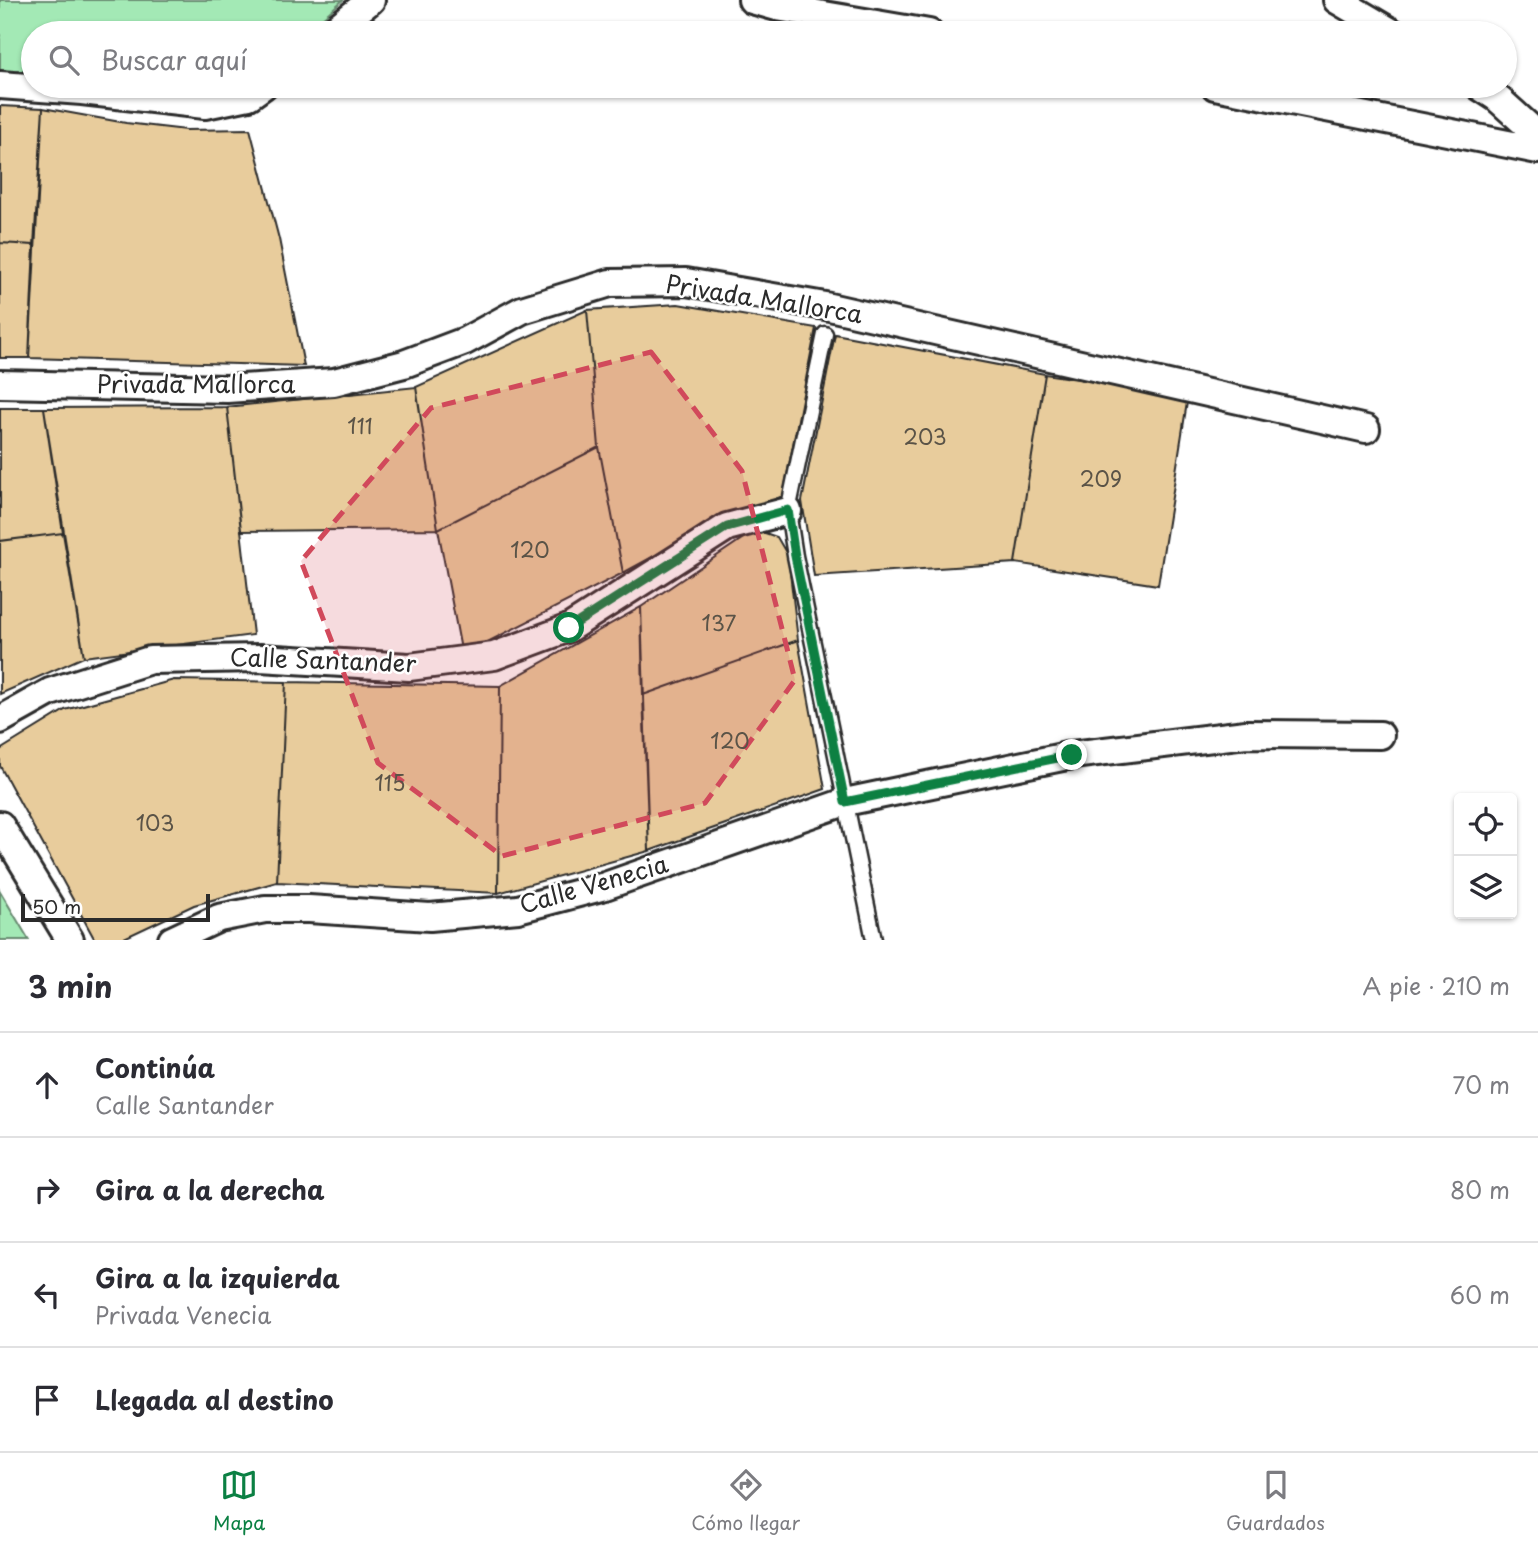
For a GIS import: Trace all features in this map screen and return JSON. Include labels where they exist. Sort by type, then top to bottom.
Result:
[{"type":"street","points":[[345,21],[372,0]]},
{"type":"street","points":[[752,0],[859,21]]},
{"type":"street","points":[[1337,0],[1373,21]]},
{"type":"street","points":[[0,85],[21,86]]},
{"type":"street","points":[[144,98],[205,106],[232,98]]},
{"type":"street","points":[[1275,98],[1538,150]]},
{"type":"street","points":[[1474,138],[1485,98]]},
{"type":"street","points":[[1495,98],[1538,135]]},
{"type":"street","name":"Privada Mallorca","points":[[0,384],[227,389],[334,382],[404,364],[465,341],[522,310],[610,283],[686,282],[825,306],[1366,429]]},
{"type":"street","name":"Calle Santander","points":[[0,720],[50,692],[150,660],[260,658],[409,667],[494,656],[569,628],[727,527],[788,510]]},
{"type":"street","name":"Calle Venecia","points":[[172,940],[219,918],[265,909],[309,909],[430,917],[517,909],[605,886],[845,802],[1072,755],[1247,734],[1380,735]]},
{"type":"street","points":[[0,825],[70,940]]},
{"type":"lane","points":[[825,334],[788,510],[874,940]]},
{"type":"highlighted area","points":[[651,352],[742,471],[795,680],[705,803],[502,856],[378,763],[301,561],[431,408]]},
{"type":"green space","points":[[0,0],[343,0],[319,21],[21,21],[21,75],[0,72]]},
{"type":"green space","points":[[0,891],[29,940],[0,940]]},
{"type":"building","points":[[0,106],[43,108],[34,245],[0,243]]},
{"type":"building","points":[[43,108],[126,123],[186,130],[250,129],[279,239],[304,366],[29,358]]},
{"type":"building","points":[[0,243],[34,245],[29,358],[0,358]]},
{"type":"building","points":[[678,304],[816,328],[783,496],[713,524],[623,573],[599,447],[587,310]]},
{"type":"building","points":[[587,310],[599,447],[438,529],[416,387]]},
{"type":"building","points":[[835,334],[1045,374],[1015,563],[814,576],[802,501]]},
{"type":"building","points":[[1045,374],[1188,396],[1158,585],[1015,563]]},
{"type":"building","points":[[416,387],[438,529],[241,531],[227,407]]},
{"type":"building","points":[[227,407],[253,635],[84,657],[44,408]]},
{"type":"building","points":[[0,408],[44,408],[63,533],[0,541]]},
{"type":"building","points":[[599,447],[623,573],[462,655],[438,529]]},
{"type":"building","points":[[762,532],[777,537],[788,556],[798,640],[643,695],[641,607],[748,535]]},
{"type":"building","points":[[63,533],[84,657],[0,694],[0,541]]},
{"type":"building","points":[[641,607],[649,851],[498,893],[500,686]]},
{"type":"building","points":[[798,640],[825,789],[649,851],[643,695]]},
{"type":"building","points":[[174,680],[286,682],[277,882],[194,905],[120,940],[95,940],[0,766],[0,750],[65,710]]},
{"type":"building","points":[[286,682],[500,686],[498,893],[277,882]]},
{"type":"route","points":[[569,628],[727,527],[788,510],[845,802],[1072,755]]}]
